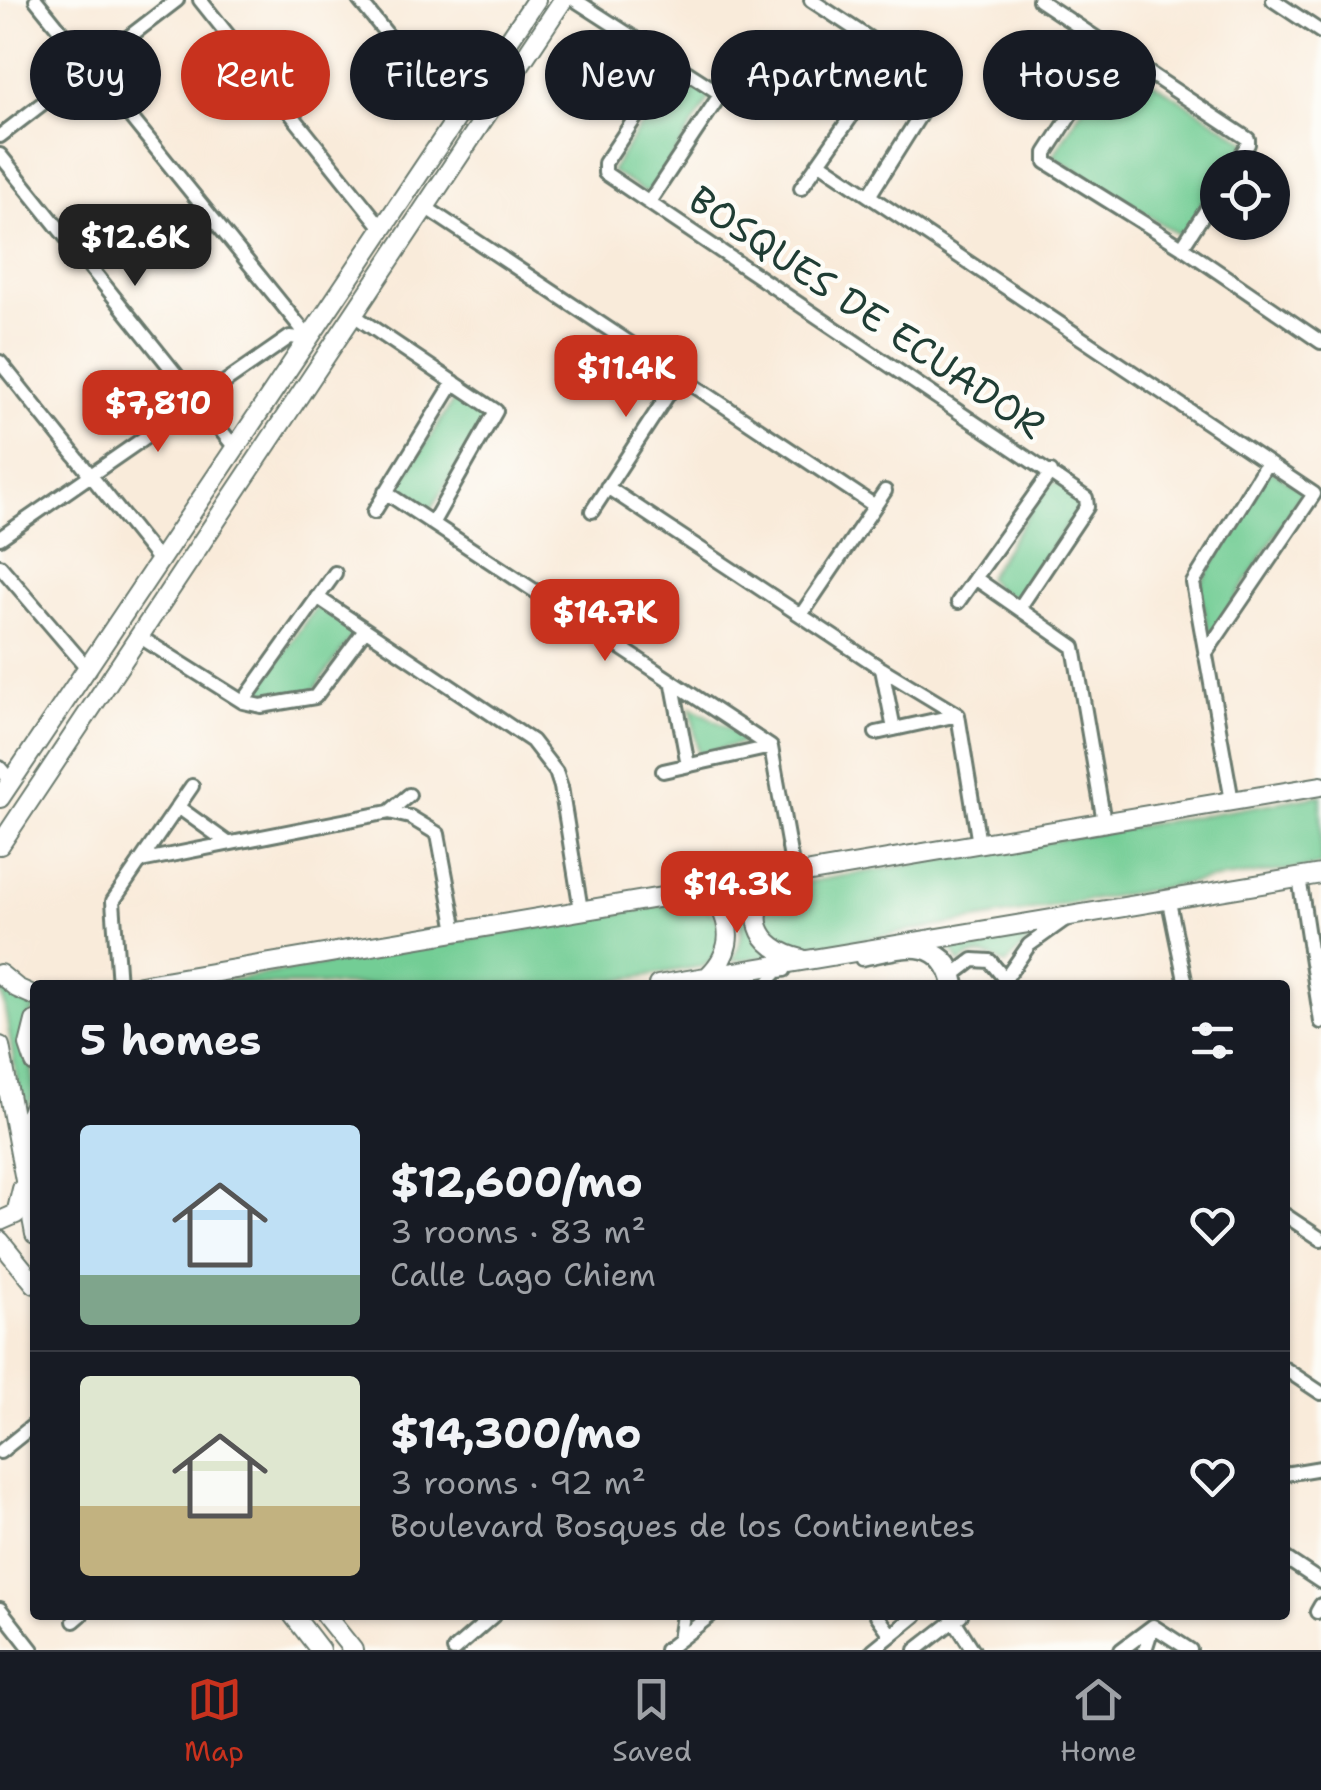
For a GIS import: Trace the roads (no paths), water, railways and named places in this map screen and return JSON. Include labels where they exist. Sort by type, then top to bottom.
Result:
[{"type":"street","points":[[36,0],[61,30]]},
{"type":"street","points":[[137,30],[177,0]]},
{"type":"street","points":[[200,0],[382,229]]},
{"type":"street","points":[[359,0],[384,30]]},
{"type":"street","points":[[0,845],[562,0]]},
{"type":"street","points":[[575,0],[621,30]]},
{"type":"street","points":[[811,0],[858,30]]},
{"type":"street","points":[[1039,0],[1085,30]]},
{"type":"street","points":[[1273,0],[1321,32]]},
{"type":"street","points":[[514,30],[532,2]]},
{"type":"street","points":[[1156,77],[1248,139],[1244,150]]},
{"type":"street","name":"BOSQUES DE ECUADOR","points":[[649,202],[711,109]]},
{"type":"street","points":[[0,136],[30,113]]},
{"type":"street","points":[[134,120],[310,339]]},
{"type":"street","points":[[0,798],[6,774],[88,670],[457,120]]},
{"type":"street","name":"BOSQUES DE ECUADOR","points":[[634,120],[604,166],[608,175],[1086,498],[1088,504],[1020,607]]},
{"type":"street","points":[[801,188],[850,120]]},
{"type":"street","points":[[869,196],[917,120]]},
{"type":"street","points":[[1068,120],[1045,158],[1049,165],[1182,247],[1321,342]]},
{"type":"street","points":[[0,155],[236,449]]},
{"type":"street","points":[[820,163],[1314,494],[1205,654]]},
{"type":"street","points":[[424,207],[875,506]]},
{"type":"street","points":[[1182,247],[1200,220]]},
{"type":"street","points":[[352,314],[496,413],[432,522]]},
{"type":"street","points":[[0,538],[290,336],[310,339]]},
{"type":"street","points":[[0,362],[160,562]]},
{"type":"street","points":[[592,511],[680,376]]},
{"type":"street","points":[[374,512],[454,382]]},
{"type":"street","points":[[1232,801],[1194,580],[1267,463]]},
{"type":"street","name":"BOSQUES DE ECUADOR","points":[[958,602],[1050,472]]},
{"type":"street","points":[[607,488],[958,715],[979,844]]},
{"type":"street","points":[[801,615],[885,491]]},
{"type":"street","points":[[386,492],[772,748]]},
{"type":"street","points":[[205,494],[225,508]]},
{"type":"street","points":[[0,566],[88,670]]},
{"type":"street","points":[[243,702],[334,573]]},
{"type":"street","points":[[974,578],[1074,647],[1104,822]]},
{"type":"street","points":[[317,596],[532,741],[548,759],[561,787],[581,910]]},
{"type":"street","points":[[140,638],[243,702],[261,706],[315,698],[365,630]]},
{"type":"street","points":[[882,669],[894,729]]},
{"type":"street","points":[[673,685],[688,765]]},
{"type":"street","points":[[876,733],[958,715]]},
{"type":"street","points":[[663,771],[772,748]]},
{"type":"street","points":[[772,748],[788,878]]},
{"type":"street","points":[[119,980],[112,901],[192,786]]},
{"type":"street","points":[[169,980],[1321,786]]},
{"type":"street","points":[[389,812],[408,794]]},
{"type":"street","points":[[178,807],[228,843]]},
{"type":"street","points":[[140,861],[389,812],[410,818],[438,834],[456,931]]},
{"type":"street","points":[[686,980],[708,976],[759,977],[809,960],[1321,874]]},
{"type":"street","points":[[1299,877],[1321,1022]]},
{"type":"street","points":[[788,878],[765,894],[757,909],[759,928],[771,947],[809,960]]},
{"type":"street","points":[[693,892],[720,906],[729,932],[724,958],[708,976]]},
{"type":"street","points":[[1168,897],[1185,980]]},
{"type":"street","points":[[1004,980],[1029,945],[1071,915]]},
{"type":"street","points":[[911,942],[951,960],[955,980]]},
{"type":"street","points":[[770,980],[778,972],[920,951],[934,956],[954,980]]},
{"type":"street","points":[[956,980],[974,960],[990,961],[1002,980]]},
{"type":"street","points":[[0,974],[30,994]]},
{"type":"street","points":[[0,1046],[30,1213]]},
{"type":"street","points":[[18,1152],[18,1139],[30,1114]]},
{"type":"street","points":[[0,1222],[16,1214],[22,1200],[22,1179]]},
{"type":"street","points":[[1290,1218],[1321,1239]]},
{"type":"street","points":[[0,1240],[30,1278]]},
{"type":"street","points":[[1290,1372],[1321,1393]]},
{"type":"street","points":[[2,1446],[30,1427]]},
{"type":"street","points":[[1290,1473],[1321,1468]]},
{"type":"street","points":[[1290,1561],[1321,1582]]},
{"type":"street","points":[[0,1609],[32,1650]]},
{"type":"street","points":[[297,1620],[320,1650]]},
{"type":"street","points":[[329,1620],[352,1650]]},
{"type":"street","points":[[454,1650],[488,1620]]},
{"type":"street","points":[[679,1640],[681,1620]]},
{"type":"street","points":[[666,1650],[705,1620]]},
{"type":"street","points":[[881,1620],[892,1636]]},
{"type":"street","points":[[873,1650],[910,1620]]},
{"type":"street","points":[[916,1650],[952,1620]]},
{"type":"street","points":[[958,1620],[973,1650]]},
{"type":"street","points":[[1121,1650],[1153,1626]]},
{"type":"street","points":[[1146,1650],[1153,1626]]},
{"type":"street","points":[[1153,1626],[1190,1650]]}]
